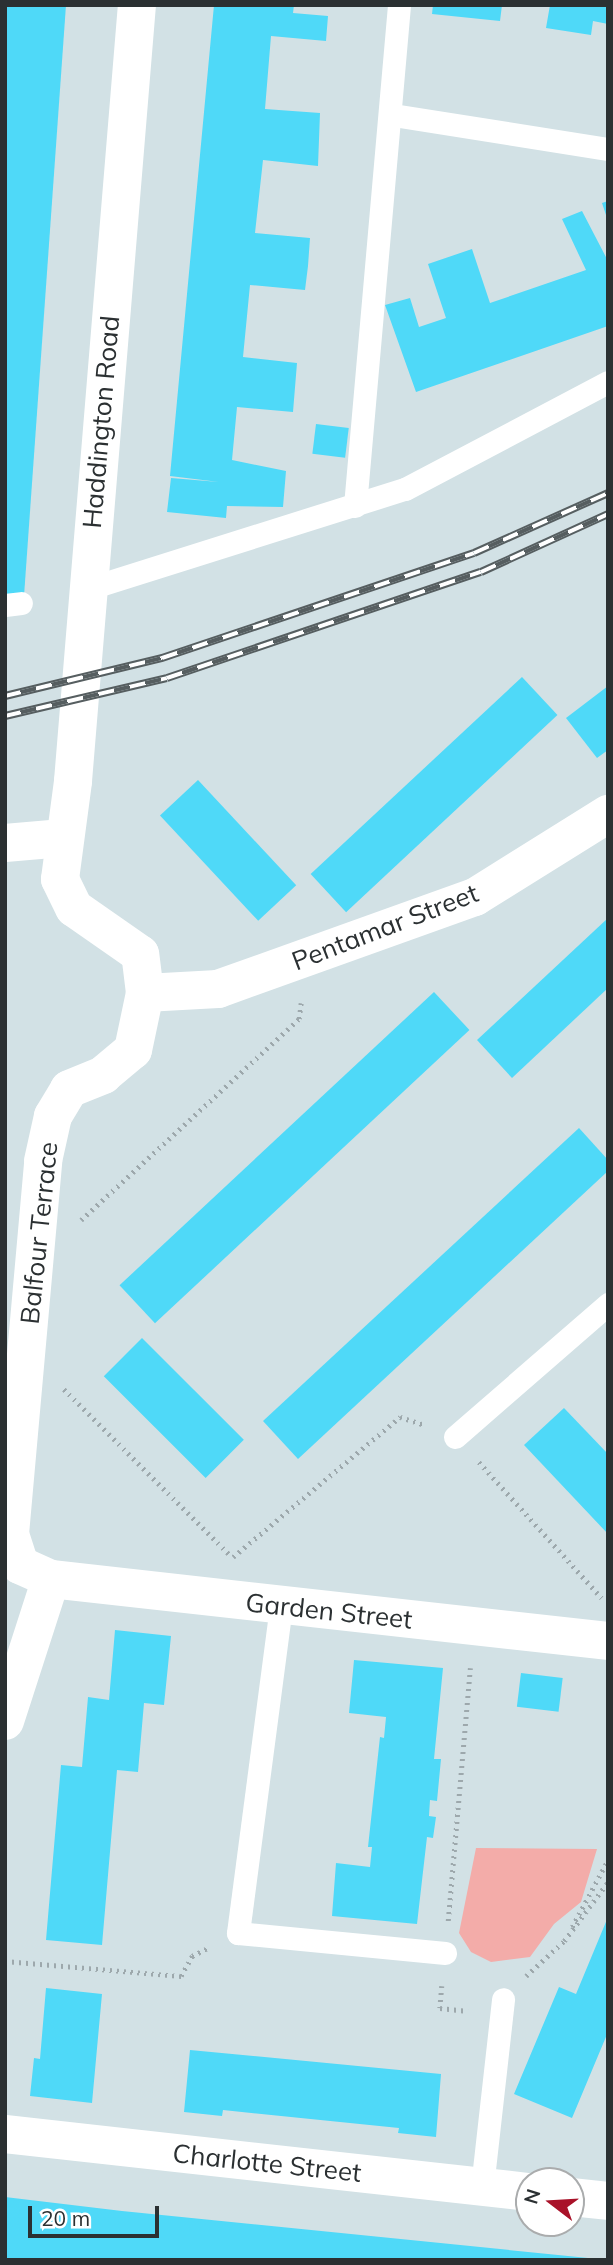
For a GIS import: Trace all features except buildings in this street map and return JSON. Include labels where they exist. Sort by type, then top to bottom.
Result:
[{"type":"street","name":"Haddington Road","points":[[64,838],[73,781],[138,5]]},
{"type":"street","name":"Pentamar Street","points":[[145,993],[218,989],[475,897],[608,814]]},
{"type":"street","points":[[5,843],[64,838]]},
{"type":"street","name":"Balfour Terrace","points":[[51,1579],[20,1565],[10,1534],[43,1161],[53,1116],[69,1089],[103,1075],[133,1050],[145,993],[140,954],[74,908],[60,879],[64,838]]},
{"type":"street","points":[[5,1721],[51,1579]]},
{"type":"street","name":"Garden Street","points":[[51,1579],[608,1641]]},
{"type":"street","name":"Charlotte Street","points":[[5,2134],[515,2191]]},
{"type":"street","points":[[585,2199],[608,2201]]},
{"type":"lane","points":[[355,506],[393,115],[400,5]]},
{"type":"lane","points":[[393,115],[608,149]]},
{"type":"lane","points":[[87,596],[405,489],[608,382]]},
{"type":"lane","points":[[456,1437],[608,1304]]},
{"type":"lane","points":[[281,1606],[238,1933],[445,1953]]},
{"type":"lane","points":[[481,2187],[501,2007]]},
{"type":"path","points":[[34,1264],[299,1019]]},
{"type":"path","points":[[26,1352],[232,1558],[400,1417]]},
{"type":"path","points":[[456,1437],[608,1604]]},
{"type":"path","points":[[473,1627],[440,2008],[501,2007],[564,1941],[608,1882]]},
{"type":"path","points":[[564,1941],[608,1860]]},
{"type":"path","points":[[5,1961],[181,1976],[192,1956],[238,1933]]},
{"type":"shaded area","points":[[476,1848],[597,1849],[581,1902],[554,1924],[530,1957],[491,1962],[471,1952],[459,1933]]},
{"type":"railway","points":[[5,696],[162,658],[474,553],[608,493]]},
{"type":"railway","points":[[5,716],[167,678],[481,572],[608,514]]}]
